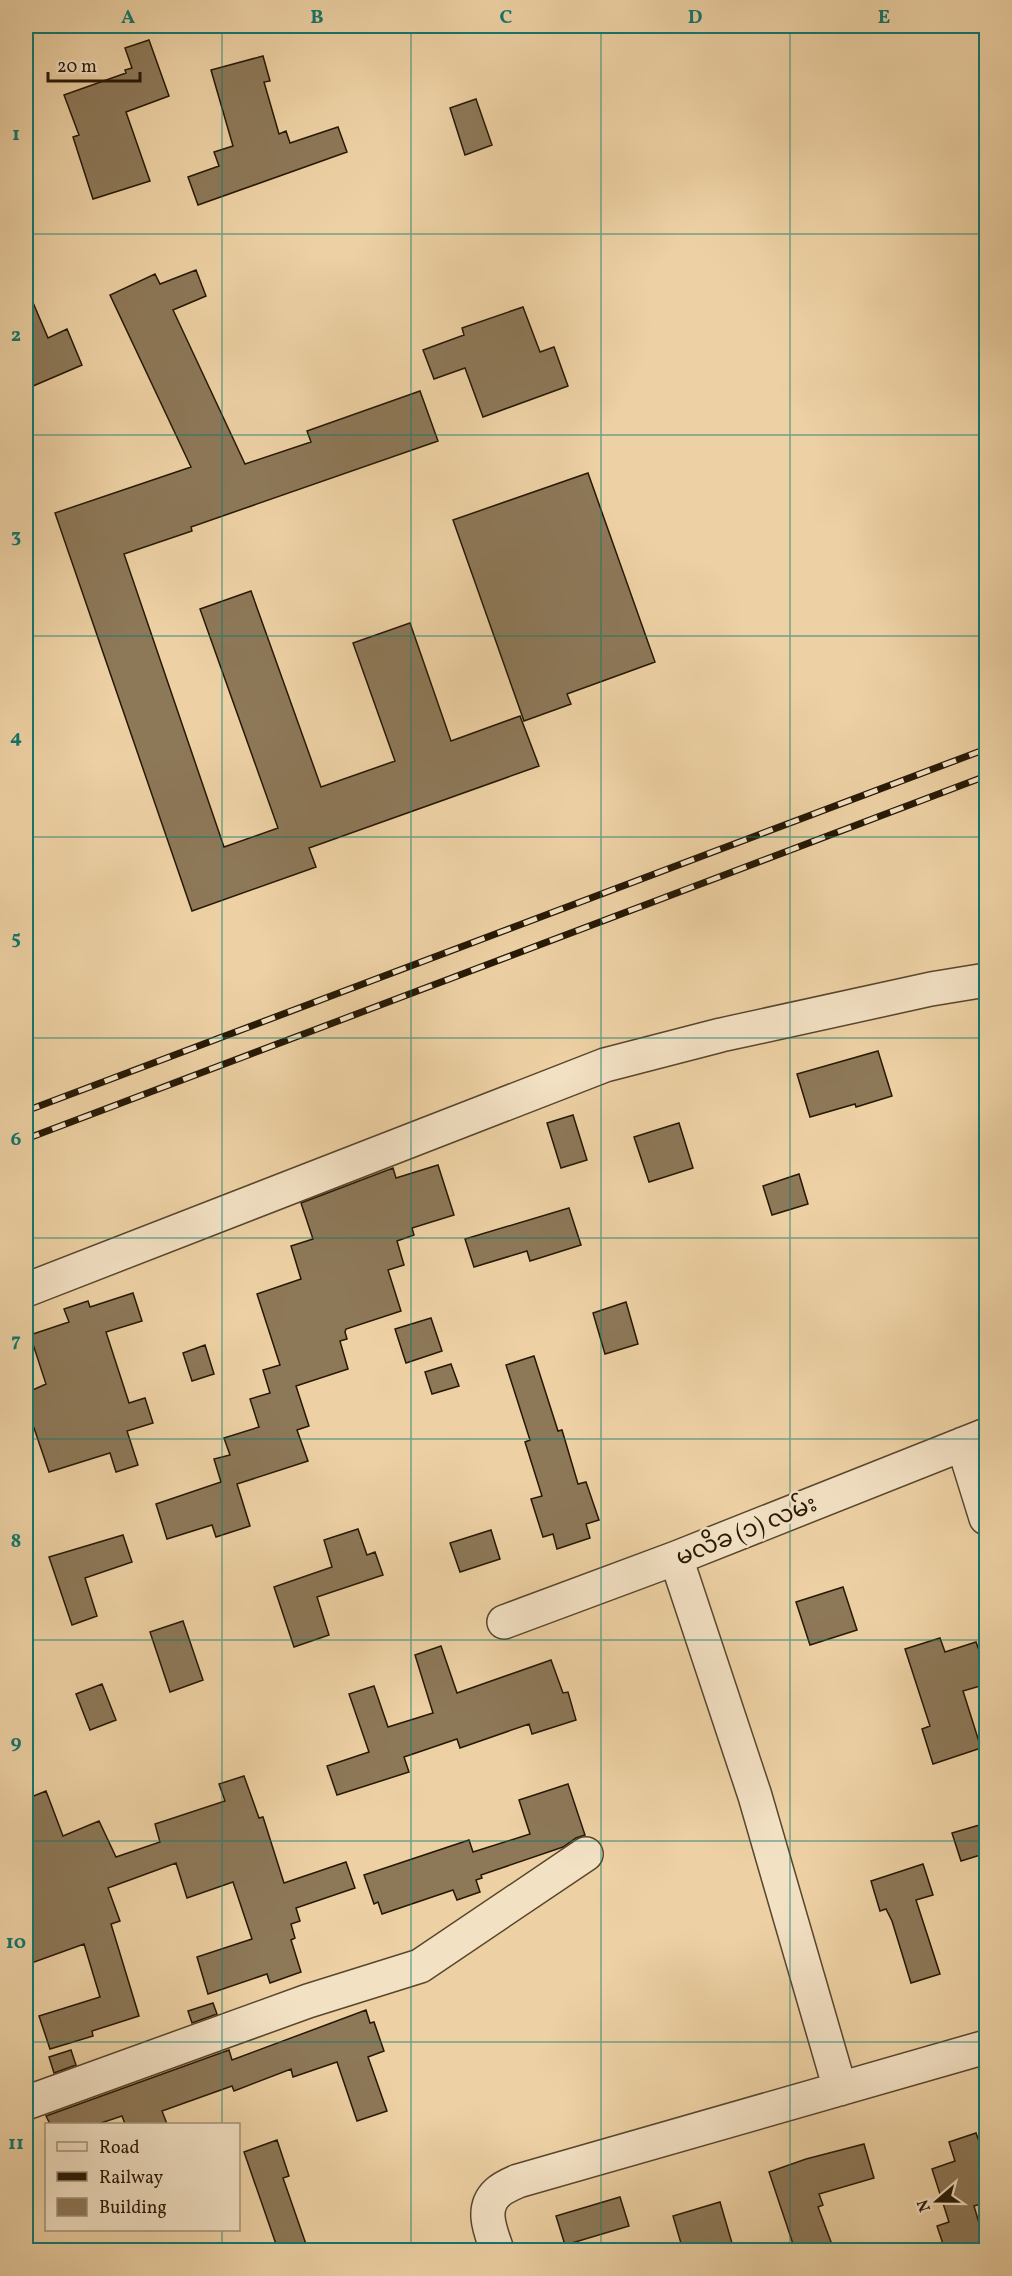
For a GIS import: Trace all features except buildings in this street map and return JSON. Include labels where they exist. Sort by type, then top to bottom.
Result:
[{"type":"street","points":[[26,1290],[605,1065],[721,1035],[931,989],[987,980]]},
{"type":"street","points":[[975,1440],[987,1518]]},
{"type":"street","name":"မလိခ (၁) လမ်း","points":[[504,1622],[676,1558],[975,1440]]},
{"type":"street","points":[[676,1558],[755,1796],[840,2089]]},
{"type":"street","points":[[26,2103],[308,2001],[420,1966],[585,1854]]},
{"type":"street","points":[[497,2250],[490,2232],[487,2208],[497,2193],[518,2181],[987,2047]]},
{"type":"railway","points":[[26,1111],[986,749]]},
{"type":"railway","points":[[26,1139],[986,776]]}]
